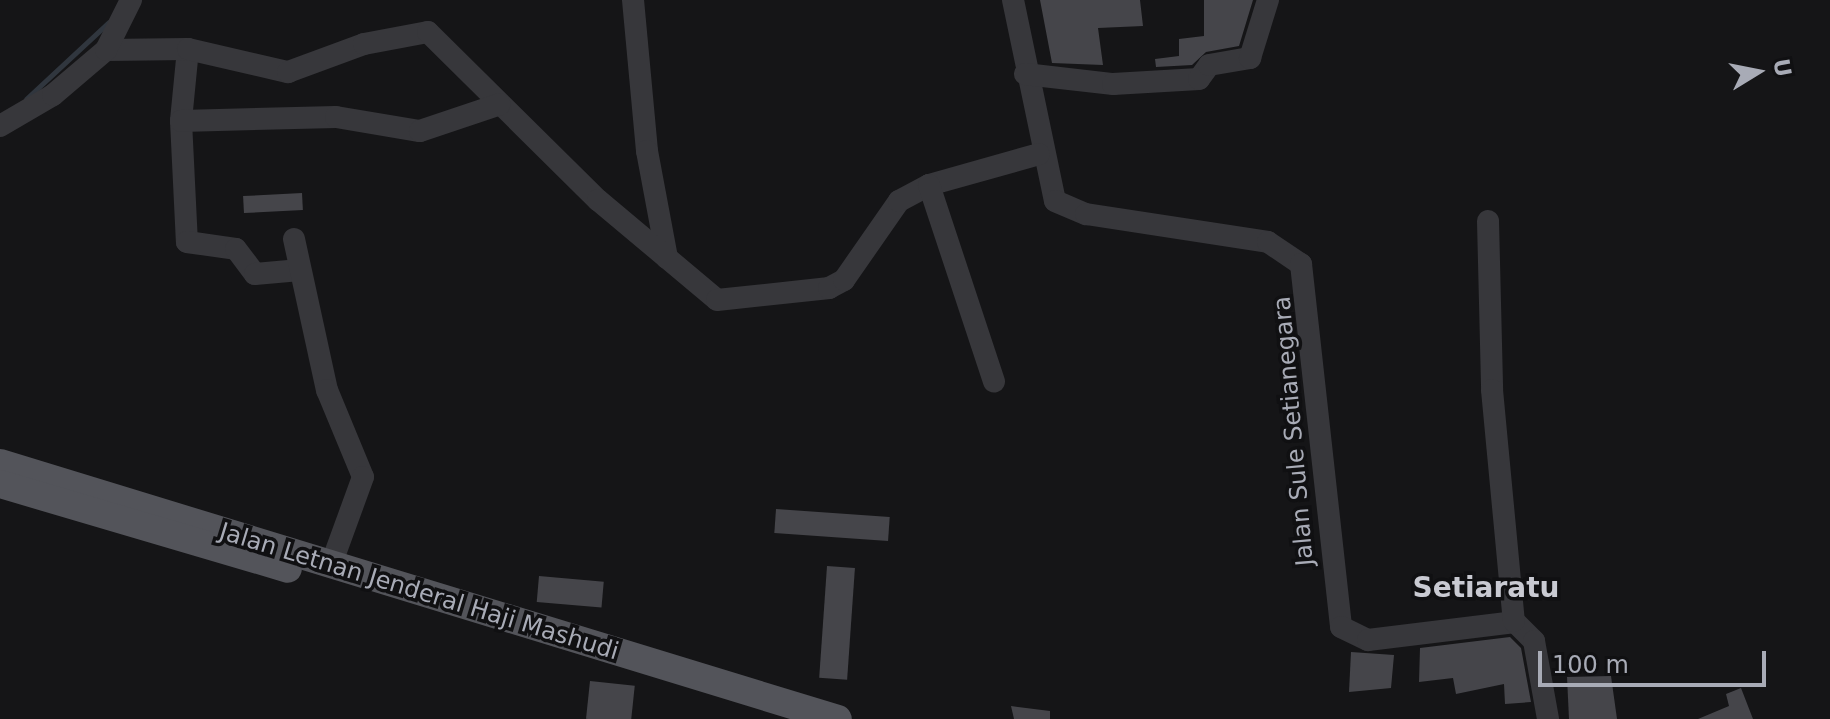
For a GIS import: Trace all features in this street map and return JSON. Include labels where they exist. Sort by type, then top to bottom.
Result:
[{"type":"main road","name":"Jalan Letnan Jenderal Haji Mashudi","points":[[0,463],[775,719]]},
{"type":"main road","name":"Jalan Letnan Jenderal Haji Mashudi","points":[[0,484],[286,558],[331,565],[838,719]]},
{"type":"street","points":[[0,126],[106,50],[131,0]]},
{"type":"street","points":[[633,0],[647,151],[667,258]]},
{"type":"street","name":"Jalan Sule Setianegara","points":[[1013,0],[1039,154],[1055,201],[1066,209],[1268,242],[1301,264],[1345,633],[1368,640],[1514,621]]},
{"type":"street","points":[[1025,74],[1113,84],[1199,79],[1209,65],[1250,58],[1268,0]]},
{"type":"street","points":[[106,50],[188,49],[288,72],[364,44],[428,32],[500,104],[717,300],[829,288],[844,280],[893,207],[929,185],[1039,154]]},
{"type":"street","points":[[188,49],[181,121],[188,244],[236,249],[255,274],[300,270]]},
{"type":"street","points":[[181,121],[336,117],[420,131],[500,104]]},
{"type":"street","points":[[929,185],[994,382]]},
{"type":"street","points":[[1488,221],[1492,390],[1514,621],[1534,641],[1548,719]]},
{"type":"street","points":[[294,239],[327,390],[363,477],[331,565]]},
{"type":"building","points":[[1040,0],[1140,0],[1143,26],[1098,28],[1103,65],[1052,63]]},
{"type":"building","points":[[1204,0],[1253,0],[1239,46],[1206,52],[1192,65],[1156,67],[1155,59],[1179,56],[1179,39],[1204,36]]},
{"type":"building","points":[[302,193],[303,210],[244,213],[243,196]]},
{"type":"building","points":[[776,509],[890,517],[888,541],[774,533]]},
{"type":"building","points":[[827,566],[855,568],[847,680],[819,678]]},
{"type":"building","points":[[539,576],[604,582],[601,608],[537,602]]},
{"type":"building","points":[[1510,637],[1521,648],[1531,702],[1505,704],[1504,684],[1456,694],[1453,678],[1419,682],[1420,648]]},
{"type":"building","points":[[1351,652],[1394,655],[1391,688],[1349,692]]},
{"type":"building","points":[[1611,676],[1617,719],[1569,719],[1567,677]]},
{"type":"building","points":[[590,681],[635,686],[631,719],[586,719]]},
{"type":"building","points":[[1741,688],[1753,719],[1698,719],[1729,706],[1726,694]]},
{"type":"building","points":[[1011,706],[1050,711],[1050,719],[1014,719]]},
{"type":"waterway","points":[[26,99],[109,22]]},
{"type":"district","name":"Setiaratu","points":[[1486,588]]}]
